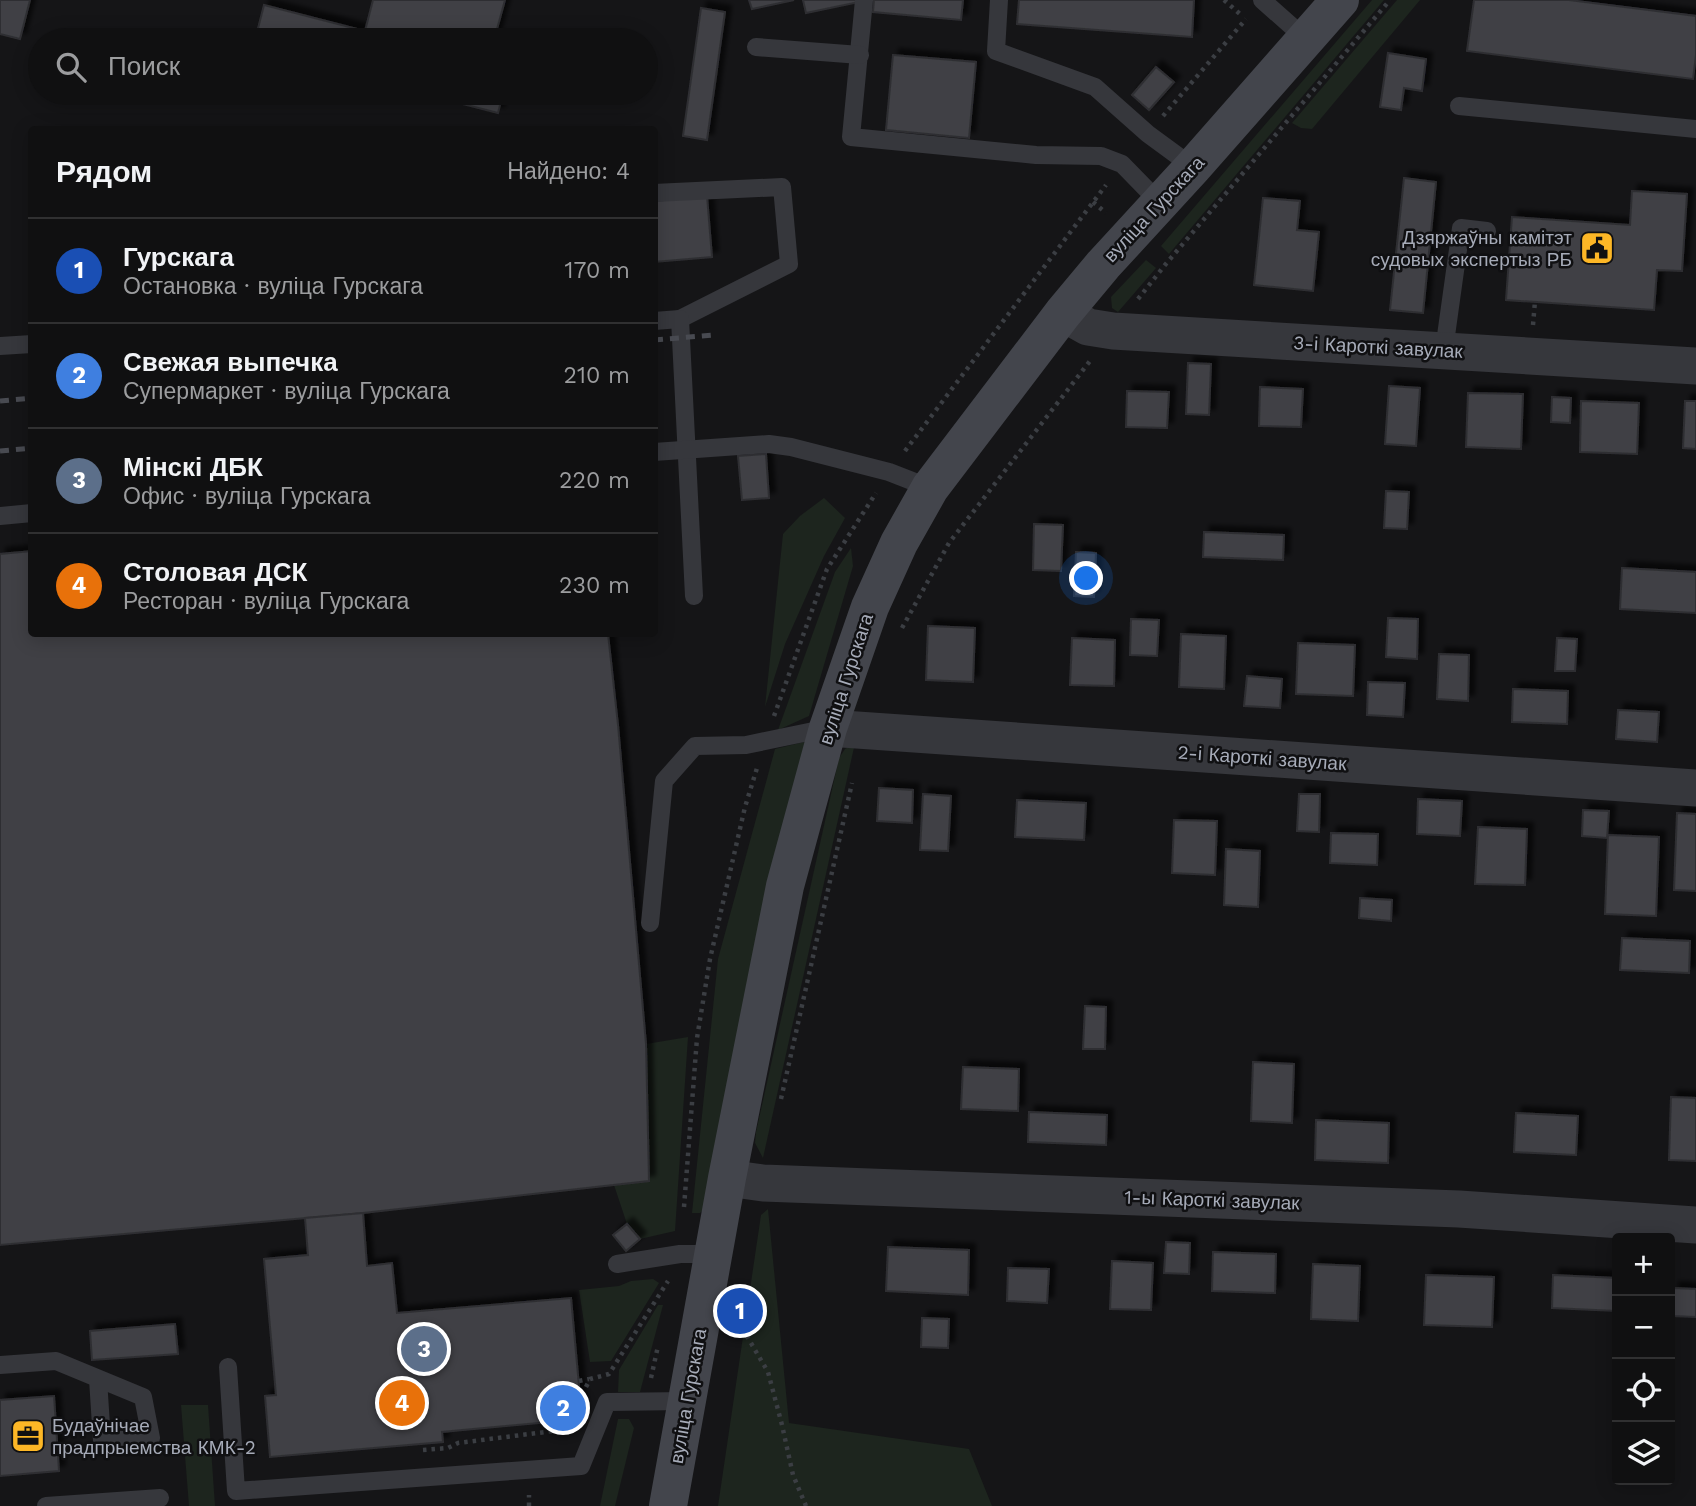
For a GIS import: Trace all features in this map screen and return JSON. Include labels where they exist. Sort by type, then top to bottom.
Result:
[{"type":"main road","name":"вуліца Гурскага","points":[[668,1506],[727,1178],[785,886],[846,730],[870,607],[899,543],[930,488],[1063,313],[1102,265],[1193,167],[1340,0]]},
{"type":"street","name":"3-і Кароткі завулак","points":[[1063,313],[1088,327],[1113,331],[1696,366]]},
{"type":"street","name":"2-і Кароткі завулак","points":[[846,730],[1696,788]]},
{"type":"street","name":"1-ы Кароткі завулак","points":[[727,1178],[763,1183],[1459,1209],[1696,1225]]},
{"type":"lane","points":[[864,0],[851,137],[1036,155],[1101,156],[1122,164],[1160,203]]},
{"type":"lane","points":[[999,0],[996,51],[1095,87],[1148,134],[1193,167]]},
{"type":"lane","points":[[1262,0],[1306,39]]},
{"type":"lane","points":[[756,47],[860,55]]},
{"type":"lane","points":[[1459,106],[1696,129]]},
{"type":"lane","points":[[658,193],[782,187],[789,264],[680,319],[658,321]]},
{"type":"lane","points":[[1444,350],[1461,228],[1487,231]]},
{"type":"lane","points":[[680,319],[694,596]]},
{"type":"lane","points":[[0,346],[28,344]]},
{"type":"lane","points":[[658,452],[769,444],[889,472],[930,488]]},
{"type":"lane","points":[[0,516],[28,513]]},
{"type":"lane","points":[[650,923],[664,781],[695,746],[746,745],[846,730]]},
{"type":"lane","points":[[617,1264],[680,1254],[714,1254]]},
{"type":"lane","points":[[0,1365],[56,1361],[98,1379]]},
{"type":"lane","points":[[228,1367],[236,1492],[581,1466],[607,1402],[686,1401]]},
{"type":"lane","points":[[46,1506],[160,1498]]},
{"type":"path","points":[[1224,0],[1246,19]]},
{"type":"path","points":[[899,633],[949,543],[1113,331],[1165,265],[1390,0]]},
{"type":"path","points":[[1532,337],[1535,301]]},
{"type":"path","points":[[780,1103],[846,730]]},
{"type":"path","points":[[579,1381],[609,1374],[670,1277]]},
{"type":"path","points":[[738,1321],[768,1372],[793,1475],[806,1506]]},
{"type":"path","points":[[585,1390],[590,1379]]},
{"type":"path","points":[[422,1450],[582,1427]]},
{"type":"shaded area","points":[[1372,0],[1384,0],[1169,254],[1161,246]]},
{"type":"shaded area","points":[[1397,0],[1420,0],[1312,129],[1301,128],[1292,123]]},
{"type":"shaded area","points":[[1146,260],[1156,268],[1118,312],[1112,308],[1111,297]]},
{"type":"shaded area","points":[[824,498],[845,518],[824,556],[785,644],[765,707],[783,534],[800,516]]},
{"type":"shaded area","points":[[851,548],[853,566],[809,716],[778,730],[835,572]]},
{"type":"shaded area","points":[[808,741],[712,1202],[700,1213],[692,1213],[718,959],[775,749]]},
{"type":"shaded area","points":[[855,743],[763,1158],[755,1143],[756,1132],[839,758],[845,749]]},
{"type":"shaded area","points":[[688,1037],[675,1231],[640,1239],[627,1224],[614,1185],[649,1181],[646,1044]]},
{"type":"shaded area","points":[[768,1209],[789,1423],[969,1449],[992,1506],[718,1506],[761,1215]]},
{"type":"shaded area","points":[[653,1279],[659,1283],[611,1361],[590,1362],[579,1290]]},
{"type":"shaded area","points":[[658,1305],[663,1305],[640,1392],[618,1392],[619,1370]]},
{"type":"shaded area","points":[[181,1405],[208,1405],[215,1506],[189,1506]]},
{"type":"shaded area","points":[[618,1419],[629,1419],[634,1428],[615,1506],[600,1506]]},
{"type":"building","points":[[0,0],[30,0],[20,39],[0,34]]},
{"type":"building","points":[[373,0],[505,0],[497,28],[366,28]]},
{"type":"building","points":[[749,0],[794,0],[752,9]]},
{"type":"building","points":[[803,0],[859,0],[859,2],[806,13]]},
{"type":"building","points":[[874,0],[963,0],[961,20],[873,12]]},
{"type":"building","points":[[1019,0],[1194,0],[1192,37],[1017,24]]},
{"type":"building","points":[[1474,0],[1569,0],[1696,16],[1693,79],[1467,51]]},
{"type":"building","points":[[264,5],[353,28],[258,28]]},
{"type":"building","points":[[701,8],[725,12],[707,140],[683,136]]},
{"type":"building","points":[[1388,53],[1426,59],[1422,91],[1404,88],[1401,110],[1380,107]]},
{"type":"building","points":[[893,55],[976,62],[969,138],[886,130]]},
{"type":"building","points":[[1156,67],[1174,82],[1149,110],[1132,95]]},
{"type":"building","points":[[467,105],[500,105],[498,113]]},
{"type":"building","points":[[1404,178],[1436,182],[1423,313],[1390,310]]},
{"type":"building","name":"Дзяржаўны камітэт судовых экспертыз РБ","points":[[1632,191],[1687,194],[1682,271],[1657,270],[1654,310],[1506,300],[1512,217],[1630,225]]},
{"type":"building","points":[[707,196],[712,257],[658,262],[658,201]]},
{"type":"building","points":[[1263,198],[1300,201],[1297,230],[1319,232],[1313,291],[1254,285]]},
{"type":"building","points":[[1188,363],[1211,364],[1209,415],[1186,414]]},
{"type":"building","points":[[1389,386],[1420,388],[1416,446],[1385,444]]},
{"type":"building","points":[[1260,387],[1303,389],[1301,427],[1259,426]]},
{"type":"building","points":[[1127,391],[1169,392],[1167,428],[1126,427]]},
{"type":"building","points":[[1468,393],[1523,394],[1521,449],[1466,447]]},
{"type":"building","points":[[1552,397],[1571,398],[1570,423],[1551,422]]},
{"type":"building","points":[[1581,401],[1639,403],[1637,454],[1580,452]]},
{"type":"building","points":[[1685,401],[1696,401],[1696,449],[1683,448]]},
{"type":"building","points":[[766,454],[769,498],[742,500],[738,456]]},
{"type":"building","points":[[1386,491],[1409,492],[1407,529],[1384,528]]},
{"type":"building","points":[[1034,524],[1063,525],[1061,571],[1033,570]]},
{"type":"building","points":[[1204,532],[1284,535],[1283,560],[1203,557]]},
{"type":"building","points":[[28,551],[28,637],[608,637],[646,1044],[649,1181],[363,1213],[0,1245],[0,554]]},
{"type":"building","points":[[1076,552],[1096,553],[1094,597],[1074,596]]},
{"type":"building","points":[[1622,568],[1696,572],[1696,613],[1620,609]]},
{"type":"building","points":[[1388,618],[1418,619],[1417,659],[1386,657]]},
{"type":"building","points":[[1131,619],[1159,620],[1157,656],[1130,655]]},
{"type":"building","points":[[928,626],[975,628],[973,682],[926,680]]},
{"type":"building","points":[[1181,634],[1226,636],[1224,689],[1179,687]]},
{"type":"building","points":[[1072,638],[1115,640],[1114,686],[1070,685]]},
{"type":"building","points":[[1557,638],[1577,639],[1575,671],[1555,671]]},
{"type":"building","points":[[1298,643],[1355,645],[1353,696],[1296,694]]},
{"type":"building","points":[[1439,654],[1469,655],[1468,701],[1437,699]]},
{"type":"building","points":[[1247,676],[1282,679],[1280,708],[1244,706]]},
{"type":"building","points":[[1368,682],[1405,683],[1403,717],[1367,715]]},
{"type":"building","points":[[1513,689],[1568,691],[1567,724],[1512,722]]},
{"type":"building","points":[[1618,710],[1659,712],[1657,742],[1616,739]]},
{"type":"building","points":[[879,788],[913,790],[912,823],[877,821]]},
{"type":"building","points":[[923,794],[951,796],[948,851],[920,850]]},
{"type":"building","points":[[1299,794],[1320,794],[1319,832],[1297,831]]},
{"type":"building","points":[[1418,799],[1462,801],[1460,836],[1417,834]]},
{"type":"building","points":[[1017,800],[1086,803],[1084,840],[1015,837]]},
{"type":"building","points":[[1583,810],[1609,811],[1607,838],[1582,836]]},
{"type":"building","points":[[1677,813],[1696,814],[1696,891],[1674,890]]},
{"type":"building","points":[[1174,820],[1217,821],[1215,875],[1172,873]]},
{"type":"building","points":[[1478,827],[1527,829],[1525,885],[1475,884]]},
{"type":"building","points":[[1331,833],[1378,834],[1377,865],[1330,863]]},
{"type":"building","points":[[1608,835],[1659,837],[1656,916],[1605,914]]},
{"type":"building","points":[[1226,849],[1260,851],[1258,907],[1224,905]]},
{"type":"building","points":[[1360,898],[1392,900],[1391,921],[1359,918]]},
{"type":"building","points":[[1622,938],[1690,941],[1689,973],[1620,970]]},
{"type":"building","points":[[1085,1006],[1106,1007],[1105,1049],[1083,1049]]},
{"type":"building","points":[[1253,1062],[1294,1064],[1292,1123],[1251,1121]]},
{"type":"building","points":[[963,1067],[1019,1069],[1018,1111],[961,1109]]},
{"type":"building","points":[[1671,1097],[1696,1098],[1696,1161],[1669,1160]]},
{"type":"building","points":[[1029,1112],[1107,1115],[1106,1145],[1028,1142]]},
{"type":"building","points":[[1516,1113],[1578,1116],[1576,1155],[1514,1152]]},
{"type":"building","points":[[1316,1120],[1389,1123],[1388,1163],[1315,1160]]},
{"type":"building","points":[[363,1213],[367,1266],[392,1263],[397,1313],[571,1298],[582,1419],[442,1432],[443,1442],[270,1457],[265,1396],[276,1395],[264,1259],[308,1255],[305,1218]]},
{"type":"building","points":[[627,1224],[640,1239],[626,1251],[613,1235]]},
{"type":"building","points":[[1166,1242],[1190,1243],[1189,1274],[1164,1273]]},
{"type":"building","points":[[888,1247],[969,1250],[968,1295],[886,1291]]},
{"type":"building","points":[[1213,1252],[1276,1254],[1275,1293],[1212,1291]]},
{"type":"building","points":[[1112,1261],[1153,1263],[1151,1310],[1110,1309]]},
{"type":"building","points":[[1313,1264],[1360,1266],[1358,1321],[1311,1319]]},
{"type":"building","points":[[1008,1268],[1049,1269],[1047,1303],[1007,1301]]},
{"type":"building","points":[[1426,1275],[1494,1277],[1492,1327],[1424,1325]]},
{"type":"building","points":[[1553,1275],[1612,1278],[1612,1311],[1552,1308]]},
{"type":"building","points":[[1675,1288],[1696,1289],[1696,1317],[1675,1316]]},
{"type":"building","points":[[922,1318],[949,1319],[948,1348],[921,1347]]},
{"type":"building","points":[[175,1324],[178,1354],[92,1360],[90,1331]]},
{"type":"building","name":"Будаўнічае прадпрыемства КМК-2","points":[[54,1396],[59,1471],[0,1476],[0,1400]]},
{"type":"railway","points":[[658,340],[713,335]]},
{"type":"railway","points":[[0,401],[28,398]]},
{"type":"railway","points":[[0,451],[28,448]]},
{"type":"place","name":"Дзяржаўны камітэт судовых экспертыз РБ","points":[[1597,248]]},
{"type":"place","name":"Гурскага","points":[[740,1311]]},
{"type":"place","name":"Мінскі ДБК","points":[[424,1349]]},
{"type":"place","name":"Столовая ДСК","points":[[402,1403]]},
{"type":"place","name":"Свежая выпечка","points":[[563,1408]]},
{"type":"place","name":"Будаўнічае прадпрыемства КМК-2","points":[[28,1436]]}]
